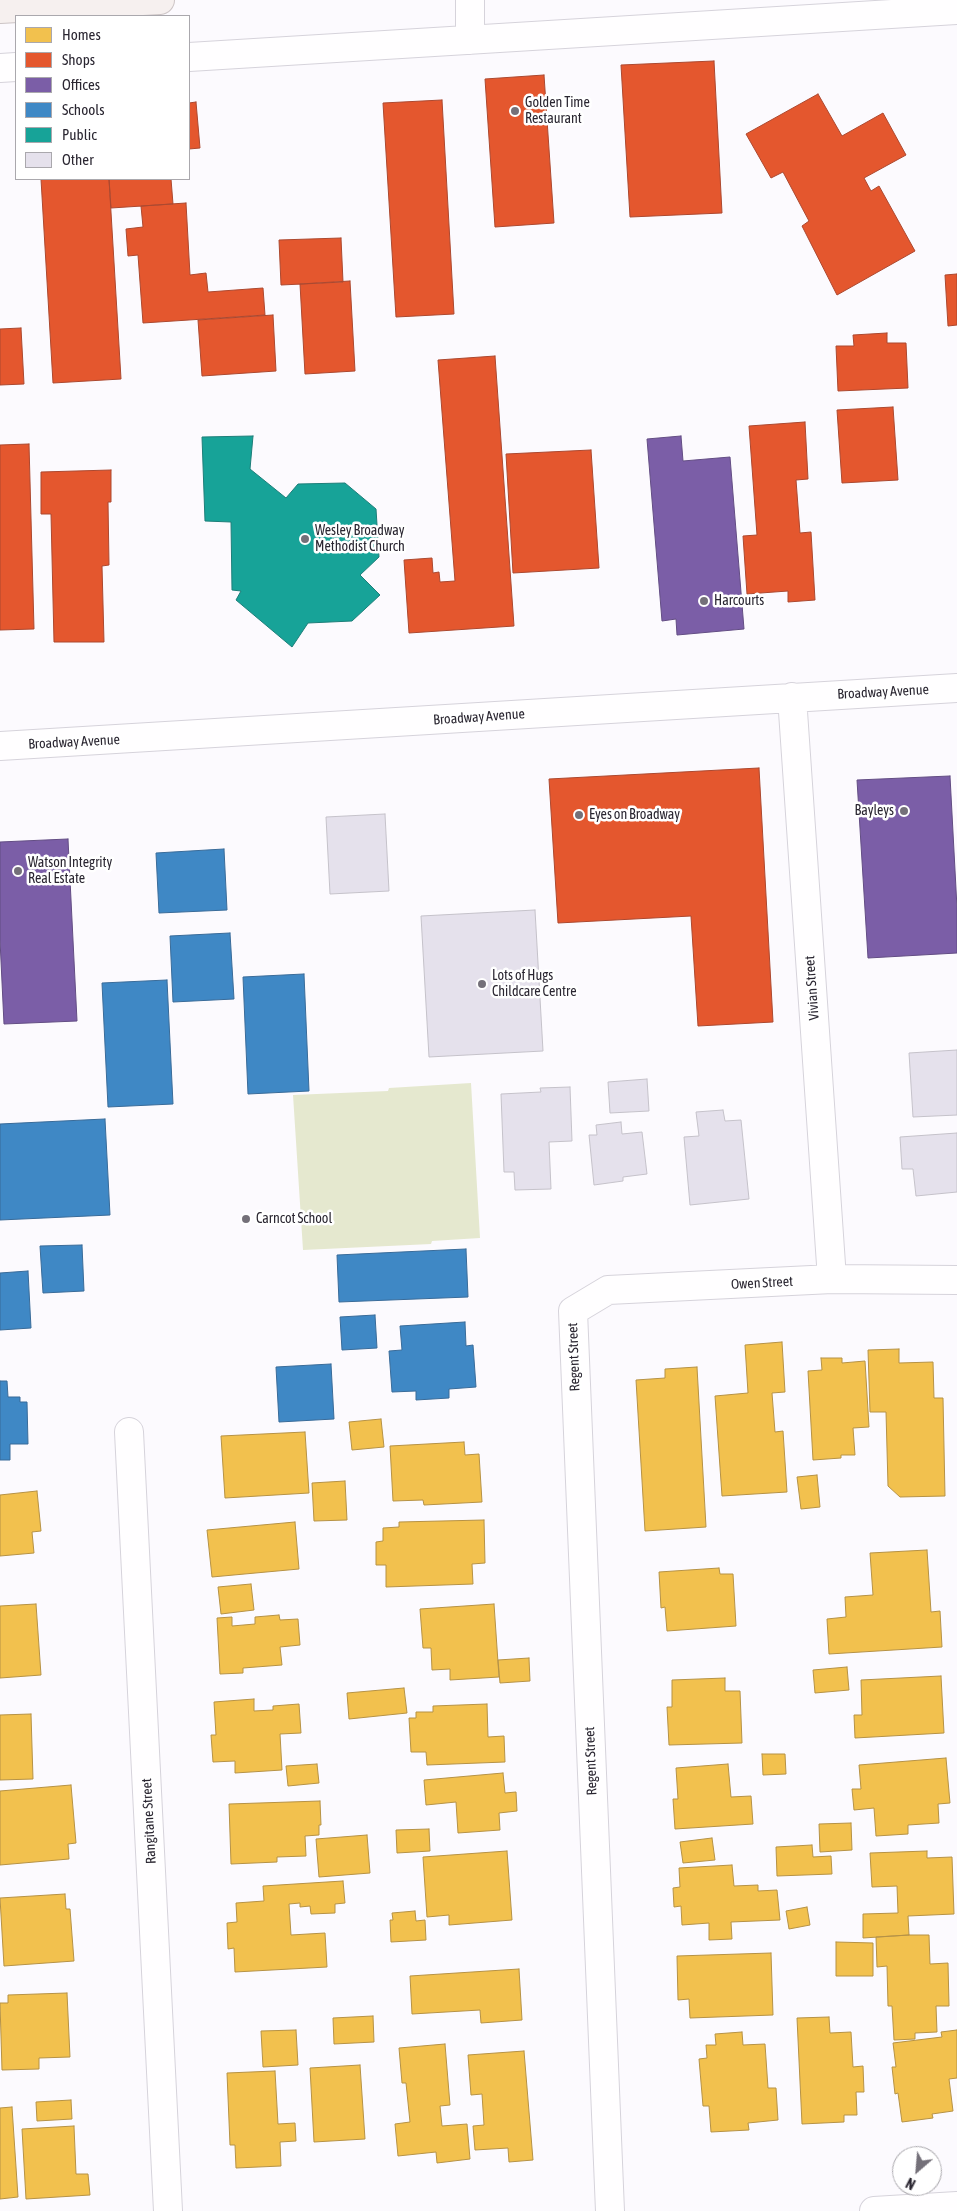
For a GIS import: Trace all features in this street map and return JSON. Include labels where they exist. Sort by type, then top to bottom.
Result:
[{"type":"highway","points":[[13,11],[160,0]]},
{"type":"street","points":[[470,0],[470,40]]},
{"type":"street","points":[[190,57],[957,10]]},
{"type":"street","points":[[0,68],[15,67]]},
{"type":"street","name":"Broadway Avenue","points":[[0,746],[957,688]]},
{"type":"street","name":"Vivian Street","points":[[792,697],[832,1279]]},
{"type":"street","name":"Owen Street","points":[[572,1311],[608,1290],[832,1279],[957,1280]]},
{"type":"street","name":"Regent Street","points":[[572,1311],[610,2211]]},
{"type":"street","name":"Rangitane Street","points":[[129,1432],[168,2211]]},
{"type":"street","points":[[874,2211],[957,2206]]},
{"type":"green space","points":[[471,1083],[480,1238],[432,1241],[431,1244],[303,1250],[293,1095],[388,1091],[389,1088]]},
{"type":"building: Homes","points":[[782,1342],[785,1392],[772,1393],[775,1432],[783,1431],[787,1492],[722,1496],[715,1396],[748,1393],[745,1345]]},
{"type":"building: Homes","points":[[899,1349],[899,1363],[933,1362],[934,1398],[943,1398],[945,1496],[900,1497],[888,1486],[886,1412],[870,1412],[868,1350]]},
{"type":"building: Homes","points":[[821,1358],[842,1358],[842,1363],[865,1361],[869,1427],[853,1428],[855,1455],[841,1455],[841,1458],[813,1460],[808,1371],[822,1370]]},
{"type":"building: Homes","points":[[697,1367],[706,1527],[645,1531],[636,1380],[665,1378],[665,1369]]},
{"type":"building: Homes","points":[[381,1419],[384,1447],[352,1450],[349,1422]]},
{"type":"building: Homes","points":[[305,1432],[309,1493],[225,1498],[221,1436]]},
{"type":"building: Homes","points":[[464,1442],[465,1455],[479,1454],[482,1502],[424,1505],[423,1500],[393,1501],[390,1446]]},
{"type":"building: Homes","points":[[817,1475],[820,1507],[801,1509],[797,1477]]},
{"type":"building: Homes","points":[[345,1481],[347,1520],[314,1521],[312,1483]]},
{"type":"building: Homes","points":[[37,1491],[41,1531],[32,1532],[34,1553],[0,1556],[0,1495]]},
{"type":"building: Homes","points":[[484,1520],[485,1563],[472,1564],[473,1584],[386,1587],[386,1565],[376,1565],[376,1542],[383,1541],[383,1528],[399,1527],[399,1522]]},
{"type":"building: Homes","points":[[295,1522],[299,1569],[212,1577],[207,1530]]},
{"type":"building: Homes","points":[[927,1550],[931,1612],[940,1611],[942,1647],[829,1654],[827,1619],[846,1617],[845,1597],[873,1595],[870,1553]]},
{"type":"building: Homes","points":[[719,1568],[720,1574],[733,1574],[736,1626],[667,1631],[665,1607],[661,1608],[659,1572]]},
{"type":"building: Homes","points":[[251,1584],[254,1610],[221,1614],[218,1587]]},
{"type":"building: Homes","points":[[36,1604],[41,1675],[0,1678],[0,1606]]},
{"type":"building: Homes","points":[[494,1604],[499,1677],[450,1680],[450,1669],[432,1670],[431,1648],[423,1648],[420,1609]]},
{"type":"building: Homes","points":[[279,1615],[280,1620],[298,1619],[300,1645],[280,1647],[282,1665],[243,1668],[243,1673],[220,1674],[217,1618],[232,1617],[232,1626],[255,1624],[255,1617]]},
{"type":"building: Homes","points":[[529,1658],[530,1681],[500,1683],[498,1660]]},
{"type":"building: Homes","points":[[847,1667],[849,1690],[815,1693],[813,1670]]},
{"type":"building: Homes","points":[[941,1676],[944,1733],[855,1738],[854,1715],[862,1715],[861,1680]]},
{"type":"building: Homes","points":[[725,1678],[725,1691],[740,1691],[742,1743],[669,1745],[667,1707],[672,1707],[672,1680]]},
{"type":"building: Homes","points":[[404,1688],[407,1713],[349,1719],[347,1693]]},
{"type":"building: Homes","points":[[254,1699],[254,1711],[273,1710],[273,1706],[299,1704],[301,1733],[280,1734],[282,1770],[235,1773],[235,1761],[213,1762],[211,1735],[216,1735],[214,1702]]},
{"type":"building: Homes","points":[[487,1704],[488,1737],[504,1736],[505,1762],[427,1765],[426,1752],[411,1752],[409,1718],[416,1718],[416,1712],[433,1712],[433,1706]]},
{"type":"building: Homes","points":[[31,1714],[33,1779],[0,1780],[0,1715]]},
{"type":"building: Homes","points":[[762,1754],[785,1754],[786,1774],[763,1775]]},
{"type":"building: Homes","points":[[946,1758],[950,1803],[938,1804],[939,1823],[908,1825],[908,1834],[876,1836],[874,1808],[854,1810],[852,1789],[861,1789],[859,1765]]},
{"type":"building: Homes","points":[[317,1764],[319,1783],[288,1786],[286,1766]]},
{"type":"building: Homes","points":[[728,1764],[731,1797],[751,1796],[753,1824],[675,1829],[673,1799],[678,1799],[676,1768]]},
{"type":"building: Homes","points":[[503,1773],[505,1793],[516,1792],[517,1811],[499,1813],[500,1830],[458,1833],[456,1802],[426,1805],[424,1780]]},
{"type":"building: Homes","points":[[71,1785],[76,1843],[68,1844],[69,1859],[0,1865],[0,1791]]},
{"type":"building: Homes","points":[[320,1801],[321,1825],[319,1825],[319,1835],[305,1836],[306,1856],[277,1857],[277,1862],[231,1864],[229,1804]]},
{"type":"building: Homes","points":[[851,1823],[852,1850],[820,1852],[819,1824]]},
{"type":"building: Homes","points":[[429,1829],[430,1851],[397,1853],[396,1830]]},
{"type":"building: Homes","points":[[367,1835],[370,1873],[319,1877],[316,1839]]},
{"type":"building: Homes","points":[[712,1838],[715,1860],[683,1863],[680,1842]]},
{"type":"building: Homes","points":[[812,1845],[813,1857],[831,1856],[832,1874],[777,1876],[776,1847]]},
{"type":"building: Homes","points":[[507,1851],[512,1920],[449,1925],[449,1915],[427,1917],[423,1857]]},
{"type":"building: Homes","points":[[927,1851],[927,1858],[952,1857],[954,1914],[908,1916],[909,1935],[863,1938],[863,1914],[898,1913],[897,1886],[872,1887],[870,1853]]},
{"type":"building: Homes","points":[[732,1865],[734,1886],[758,1885],[758,1891],[777,1890],[780,1920],[731,1922],[732,1939],[709,1940],[709,1923],[682,1925],[681,1906],[674,1907],[673,1888],[680,1887],[679,1868]]},
{"type":"building: Homes","points":[[343,1881],[345,1903],[335,1904],[335,1913],[311,1914],[310,1906],[300,1907],[300,1903],[289,1904],[291,1935],[325,1933],[327,1967],[235,1972],[234,1948],[228,1949],[227,1923],[237,1922],[236,1903],[264,1901],[263,1886]]},
{"type":"building: Homes","points":[[65,1894],[66,1909],[70,1909],[74,1961],[4,1966],[0,1898]]},
{"type":"building: Homes","points":[[807,1907],[810,1925],[789,1929],[786,1911]]},
{"type":"building: Homes","points":[[415,1911],[416,1921],[425,1920],[426,1940],[391,1942],[390,1920],[393,1920],[392,1913]]},
{"type":"building: Homes","points":[[929,1935],[930,1964],[948,1963],[949,2006],[936,2006],[937,2032],[915,2033],[915,2039],[894,2040],[892,2006],[888,2006],[887,1966],[877,1967],[876,1937]]},
{"type":"building: Homes","points":[[836,1942],[873,1943],[873,1976],[836,1976]]},
{"type":"building: Homes","points":[[771,1953],[773,2015],[690,2018],[689,1999],[678,2000],[677,1956]]},
{"type":"building: Homes","points":[[519,1969],[522,2020],[481,2023],[480,2010],[412,2014],[410,1976]]},
{"type":"building: Homes","points":[[67,1993],[70,2057],[39,2058],[39,2069],[2,2070],[0,2003],[8,2003],[8,1995]]},
{"type":"building: Homes","points":[[373,2016],[374,2042],[334,2044],[333,2018]]},
{"type":"building: Homes","points":[[829,2017],[830,2033],[851,2032],[853,2067],[863,2066],[864,2092],[856,2092],[857,2115],[844,2115],[844,2122],[802,2124],[797,2018]]},
{"type":"building: Homes","points":[[296,2030],[298,2065],[263,2067],[261,2031]]},
{"type":"building: Homes","points":[[957,2030],[957,2078],[949,2079],[953,2111],[932,2114],[933,2118],[902,2122],[898,2093],[895,2094],[892,2067],[896,2067],[893,2043],[942,2037],[941,2032]]},
{"type":"building: Homes","points":[[742,2032],[743,2045],[765,2044],[768,2088],[776,2088],[778,2120],[748,2123],[749,2130],[711,2132],[709,2106],[703,2106],[699,2059],[707,2058],[706,2045],[716,2045],[715,2034]]},
{"type":"building: Homes","points":[[445,2044],[450,2105],[440,2106],[442,2126],[467,2124],[470,2159],[437,2163],[436,2152],[398,2156],[395,2124],[410,2122],[406,2083],[402,2083],[399,2048]]},
{"type":"building: Homes","points":[[524,2051],[533,2160],[509,2162],[508,2148],[475,2150],[473,2126],[484,2125],[482,2094],[471,2095],[468,2055]]},
{"type":"building: Homes","points":[[360,2065],[365,2139],[314,2142],[310,2068]]},
{"type":"building: Homes","points":[[275,2071],[278,2124],[295,2123],[296,2141],[280,2142],[281,2166],[236,2168],[235,2145],[230,2145],[227,2073]]},
{"type":"building: Homes","points":[[71,2100],[72,2119],[37,2121],[36,2102]]},
{"type":"building: Homes","points":[[12,2107],[18,2197],[0,2199],[0,2108]]},
{"type":"building: Homes","points":[[74,2126],[76,2174],[88,2174],[90,2195],[26,2199],[22,2129]]},
{"type":"building: Shops","points":[[714,61],[722,213],[630,217],[621,65]]},
{"type":"building: Shops","points":[[544,75],[554,223],[495,227],[485,79]]},
{"type":"building: Shops","points":[[818,94],[842,136],[883,113],[906,155],[864,178],[871,191],[879,186],[915,251],[837,295],[802,226],[809,221],[783,172],[771,178],[746,134]]},
{"type":"building: Shops","points":[[442,100],[454,314],[396,317],[383,103]]},
{"type":"building: Shops","points":[[196,102],[200,148],[190,149],[190,103]]},
{"type":"building: Shops","points":[[41,180],[109,180],[121,379],[53,383]]},
{"type":"building: Shops","points":[[109,180],[171,180],[173,204],[111,208]]},
{"type":"building: Shops","points":[[186,203],[190,275],[206,273],[208,292],[263,288],[265,315],[143,323],[138,255],[128,256],[126,229],[143,227],[141,206]]},
{"type":"building: Shops","points":[[341,238],[343,282],[281,285],[279,240]]},
{"type":"building: Shops","points":[[957,274],[957,325],[948,326],[945,275]]},
{"type":"building: Shops","points":[[350,281],[355,371],[305,374],[300,284]]},
{"type":"building: Shops","points":[[273,315],[276,371],[202,376],[198,320]]},
{"type":"building: Shops","points":[[21,328],[24,384],[0,385],[0,329]]},
{"type":"building: Shops","points":[[887,333],[887,343],[906,343],[908,388],[838,391],[836,346],[854,346],[853,335]]},
{"type":"building: Shops","points":[[495,356],[514,626],[409,633],[404,560],[432,558],[433,573],[439,572],[440,582],[455,581],[438,360]]},
{"type":"building: Shops","points":[[893,407],[898,480],[842,483],[837,410]]},
{"type":"building: Shops","points":[[805,422],[808,479],[796,480],[800,533],[811,532],[815,600],[788,602],[788,591],[747,594],[743,536],[757,535],[749,426]]},
{"type":"building: Shops","points":[[29,444],[34,629],[0,630],[0,445]]},
{"type":"building: Shops","points":[[591,450],[599,568],[513,573],[506,454]]},
{"type":"building: Shops","points":[[111,470],[111,502],[108,502],[109,565],[102,566],[104,642],[54,642],[51,514],[41,514],[41,472]]},
{"type":"building: Shops","points":[[759,768],[773,1022],[698,1026],[691,916],[558,923],[549,779]]},
{"type":"building: Offices","points":[[681,436],[683,461],[730,457],[744,629],[677,635],[676,619],[662,621],[647,439]]},
{"type":"building: Offices","points":[[950,776],[957,908],[957,953],[868,958],[857,780]]},
{"type":"building: Offices","points":[[68,839],[77,1021],[4,1024],[0,940],[0,842]]},
{"type":"building: Schools","points":[[224,849],[227,910],[159,913],[156,853]]},
{"type":"building: Schools","points":[[230,933],[234,999],[173,1002],[170,936]]},
{"type":"building: Schools","points":[[304,974],[309,1091],[248,1094],[243,977]]},
{"type":"building: Schools","points":[[167,980],[173,1104],[108,1107],[102,983]]},
{"type":"building: Schools","points":[[105,1119],[110,1215],[0,1220],[0,1124]]},
{"type":"building: Schools","points":[[82,1245],[84,1291],[43,1293],[40,1246]]},
{"type":"building: Schools","points":[[466,1249],[468,1297],[339,1302],[337,1255]]},
{"type":"building: Schools","points":[[28,1271],[31,1328],[0,1330],[0,1273]]},
{"type":"building: Schools","points":[[375,1315],[377,1348],[342,1350],[340,1317]]},
{"type":"building: Schools","points":[[465,1322],[466,1346],[473,1345],[476,1387],[449,1389],[449,1398],[416,1400],[416,1391],[392,1392],[389,1351],[402,1350],[400,1326]]},
{"type":"building: Schools","points":[[331,1364],[334,1419],[279,1422],[276,1367]]},
{"type":"building: Schools","points":[[0,1381],[7,1381],[8,1397],[20,1397],[20,1402],[27,1402],[28,1444],[10,1444],[10,1460],[0,1460]]},
{"type":"building: Public","name":"Wesley Broadway Methodist Church","points":[[253,436],[250,469],[286,498],[298,484],[345,483],[376,509],[379,557],[360,575],[380,595],[352,621],[308,623],[292,647],[236,600],[241,591],[232,590],[231,522],[205,521],[202,437]]},
{"type":"building: Other","points":[[385,814],[389,891],[330,894],[326,817]]},
{"type":"building: Other","name":"Lots of Hugs Childcare Centre","points":[[535,910],[543,1051],[429,1057],[421,916]]},
{"type":"building: Other","points":[[957,1050],[957,1115],[913,1117],[909,1053]]},
{"type":"building: Other","points":[[647,1079],[649,1111],[610,1113],[608,1082]]},
{"type":"building: Other","points":[[570,1087],[572,1141],[549,1142],[551,1189],[515,1190],[514,1172],[504,1172],[501,1094],[541,1092],[540,1088]]},
{"type":"building: Other","points":[[723,1110],[725,1121],[741,1120],[749,1199],[690,1205],[684,1137],[699,1136],[696,1112]]},
{"type":"building: Other","points":[[621,1122],[622,1134],[642,1132],[647,1174],[623,1177],[623,1181],[594,1185],[589,1135],[597,1135],[596,1125]]},
{"type":"building: Other","points":[[957,1133],[957,1192],[916,1196],[913,1169],[902,1169],[900,1137]]},
{"type":"place","name":"Golden Time Restaurant","points":[[515,111]]},
{"type":"place","name":"Wesley Broadway Methodist Church","points":[[305,539]]},
{"type":"place","name":"Harcourts","points":[[704,601]]},
{"type":"place","name":"Bayleys","points":[[904,811]]},
{"type":"place","name":"Eyes on Broadway","points":[[579,815]]},
{"type":"place","name":"Watson Integrity Real Estate","points":[[18,871]]},
{"type":"place","name":"Lots of Hugs Childcare Centre","points":[[482,984]]},
{"type":"place","name":"Carncot School","points":[[246,1219]]}]
